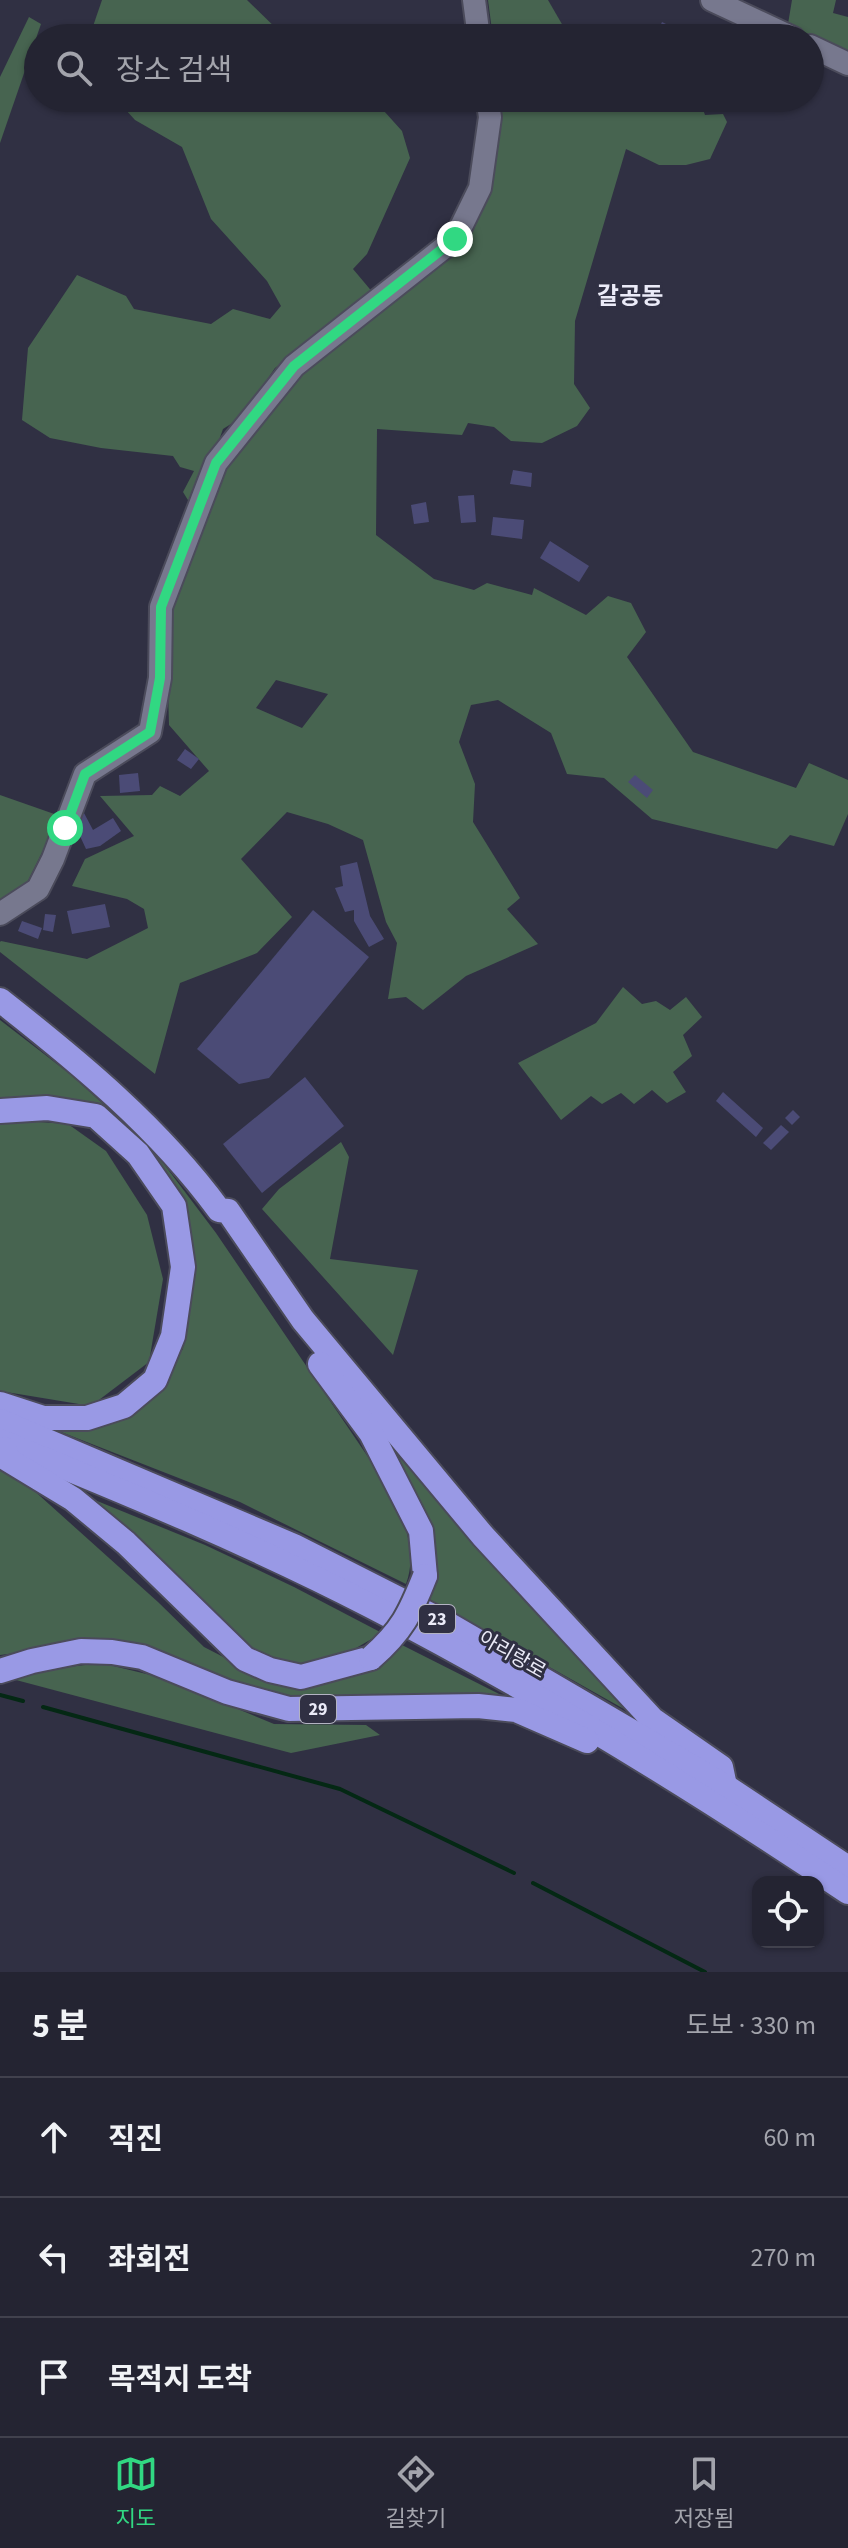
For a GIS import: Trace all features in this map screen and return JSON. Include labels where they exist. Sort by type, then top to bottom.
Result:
[{"type":"highway","points":[[0,1000],[122,1102],[192,1174],[219,1210],[220,1218],[297,1332],[371,1433],[421,1531],[425,1576],[411,1612],[395,1637],[371,1658],[301,1677],[270,1670],[245,1659],[126,1543],[73,1499],[7,1459],[1,1435]]},
{"type":"highway","points":[[0,1111],[47,1108],[96,1116],[138,1154],[174,1206],[183,1267],[173,1336],[155,1380],[124,1406],[87,1418],[43,1418],[0,1404]]},
{"type":"highway","points":[[219,1210],[228,1211],[303,1320],[483,1536],[652,1719],[721,1767],[725,1786]]},
{"type":"highway","name":"아리랑로","points":[[1,1435],[308,1553],[448,1624],[725,1786],[848,1868]]},
{"type":"highway","name":"아리랑로","points":[[1,1435],[369,1604],[471,1659],[733,1815],[848,1892]]},
{"type":"highway","name":"29","points":[[0,1671],[81,1651],[112,1652],[142,1657],[227,1692],[289,1709],[478,1706],[516,1710],[591,1743],[608,1739]]},
{"type":"street","points":[[474,0],[477,24]]},
{"type":"street","points":[[712,0],[763,24]]},
{"type":"street","points":[[824,53],[848,64]]},
{"type":"street","points":[[0,914],[38,889],[53,859],[85,774],[150,732],[160,678],[161,607],[216,463],[294,366],[455,239],[480,188],[489,112]]},
{"type":"green space","points":[[102,0],[247,0],[272,24],[94,24]]},
{"type":"green space","points":[[488,0],[548,0],[562,24],[491,24]]},
{"type":"green space","points":[[792,0],[836,0],[833,13],[848,17],[848,59],[824,49],[824,24],[788,24]]},
{"type":"green space","points":[[29,17],[41,24],[26,24]]},
{"type":"green space","points":[[24,27],[24,73],[0,143],[0,77]]},
{"type":"green space","points":[[128,112],[385,112],[402,131],[410,158],[367,254],[353,269],[374,294],[275,368],[242,417],[223,429],[194,510],[183,492],[194,471],[180,467],[173,456],[101,448],[50,438],[22,420],[28,348],[77,275],[126,296],[134,309],[211,324],[233,309],[270,319],[281,306],[267,281],[211,219],[182,147],[135,120]]},
{"type":"green space","points":[[499,112],[723,114],[727,122],[710,159],[686,165],[659,165],[626,149],[575,321],[574,384],[590,408],[577,426],[542,443],[511,441],[494,427],[468,423],[462,435],[377,429],[376,535],[434,579],[474,590],[487,583],[532,595],[534,588],[586,615],[608,596],[631,603],[646,632],[627,657],[693,752],[796,788],[809,763],[848,780],[848,814],[834,846],[790,835],[777,849],[652,819],[604,778],[567,774],[551,733],[498,700],[471,705],[459,742],[475,784],[473,822],[520,898],[507,909],[538,944],[466,976],[423,1010],[406,997],[388,999],[397,943],[386,922],[363,840],[328,824],[287,812],[241,859],[292,917],[257,953],[180,983],[155,1074],[0,952],[0,942],[87,959],[148,928],[144,909],[127,899],[72,886],[85,859],[134,836],[100,796],[152,795],[160,786],[180,796],[209,771],[169,725],[166,620],[171,598],[230,462],[278,398],[316,358],[380,314],[470,237]],"holes":[[[276,680],[328,694],[302,728],[256,708]]]},
{"type":"green space","points":[[0,795],[60,816],[24,889],[0,907]]},
{"type":"green space","points":[[623,987],[642,1004],[656,1001],[670,1010],[686,997],[702,1017],[683,1035],[692,1056],[673,1072],[686,1092],[667,1103],[652,1090],[634,1104],[621,1093],[602,1104],[591,1096],[561,1120],[518,1063],[596,1023]]},
{"type":"green space","points":[[0,1020],[70,1074],[151,1147],[216,1233],[390,1491],[402,1516],[409,1544],[406,1584],[240,1502],[61,1432],[136,1409],[183,1349],[189,1240],[122,1128],[0,1100]]},
{"type":"green space","points":[[10,1120],[68,1124],[106,1151],[147,1215],[163,1279],[149,1362],[91,1406],[0,1391],[0,1125]]},
{"type":"green space","points":[[341,1142],[349,1157],[330,1259],[418,1270],[393,1355],[262,1209],[279,1189]]},
{"type":"green space","points":[[376,1431],[624,1709],[427,1598],[432,1537]]},
{"type":"green space","points":[[0,1470],[20,1478],[204,1647],[278,1685],[317,1686],[370,1671],[402,1645],[515,1702],[439,1693],[382,1700],[299,1703],[264,1695],[113,1641],[0,1655]]},
{"type":"green space","points":[[80,1494],[205,1545],[382,1633],[344,1655],[292,1665],[249,1650]]},
{"type":"green space","points":[[101,1663],[163,1678],[274,1724],[366,1725],[380,1735],[291,1753],[16,1680],[36,1671]]},
{"type":"building","points":[[513,470],[532,473],[531,487],[510,484]]},
{"type":"building","points":[[474,495],[476,522],[461,523],[458,496]]},
{"type":"building","points":[[426,502],[429,522],[414,524],[411,505]]},
{"type":"building","points":[[493,517],[524,520],[522,539],[491,535]]},
{"type":"building","points":[[550,541],[589,566],[579,582],[540,558]]},
{"type":"building","points":[[185,749],[199,759],[191,769],[177,760]]},
{"type":"building","points":[[138,773],[140,791],[120,793],[119,775]]},
{"type":"building","points":[[635,775],[653,790],[647,798],[628,782]]},
{"type":"building","points":[[84,813],[93,830],[113,818],[121,831],[100,846],[86,849],[73,821]]},
{"type":"building","points":[[357,862],[370,916],[384,939],[369,947],[354,921],[354,910],[345,912],[335,888],[343,886],[340,866]]},
{"type":"building","points":[[105,904],[110,927],[72,934],[67,911]]},
{"type":"building","points":[[313,910],[369,957],[269,1078],[239,1084],[197,1049]]},
{"type":"building","points":[[45,914],[56,915],[53,932],[43,930]]},
{"type":"building","points":[[22,921],[42,928],[38,939],[18,931]]},
{"type":"building","points":[[305,1077],[344,1126],[262,1193],[223,1144]]},
{"type":"building","points":[[723,1092],[763,1128],[756,1137],[716,1101]]},
{"type":"building","points":[[793,1110],[800,1117],[792,1125],[785,1118]]},
{"type":"building","points":[[781,1125],[789,1132],[771,1150],[763,1143]]},
{"type":"waterway","points":[[0,1695],[23,1701]]},
{"type":"waterway","points":[[43,1707],[340,1789],[514,1873]]},
{"type":"waterway","points":[[533,1883],[705,1972]]},
{"type":"district","name":"갈공동","points":[[630,296]]},
{"type":"route","points":[[65,828],[85,774],[150,732],[160,678],[161,607],[216,463],[294,366],[455,239]]}]
